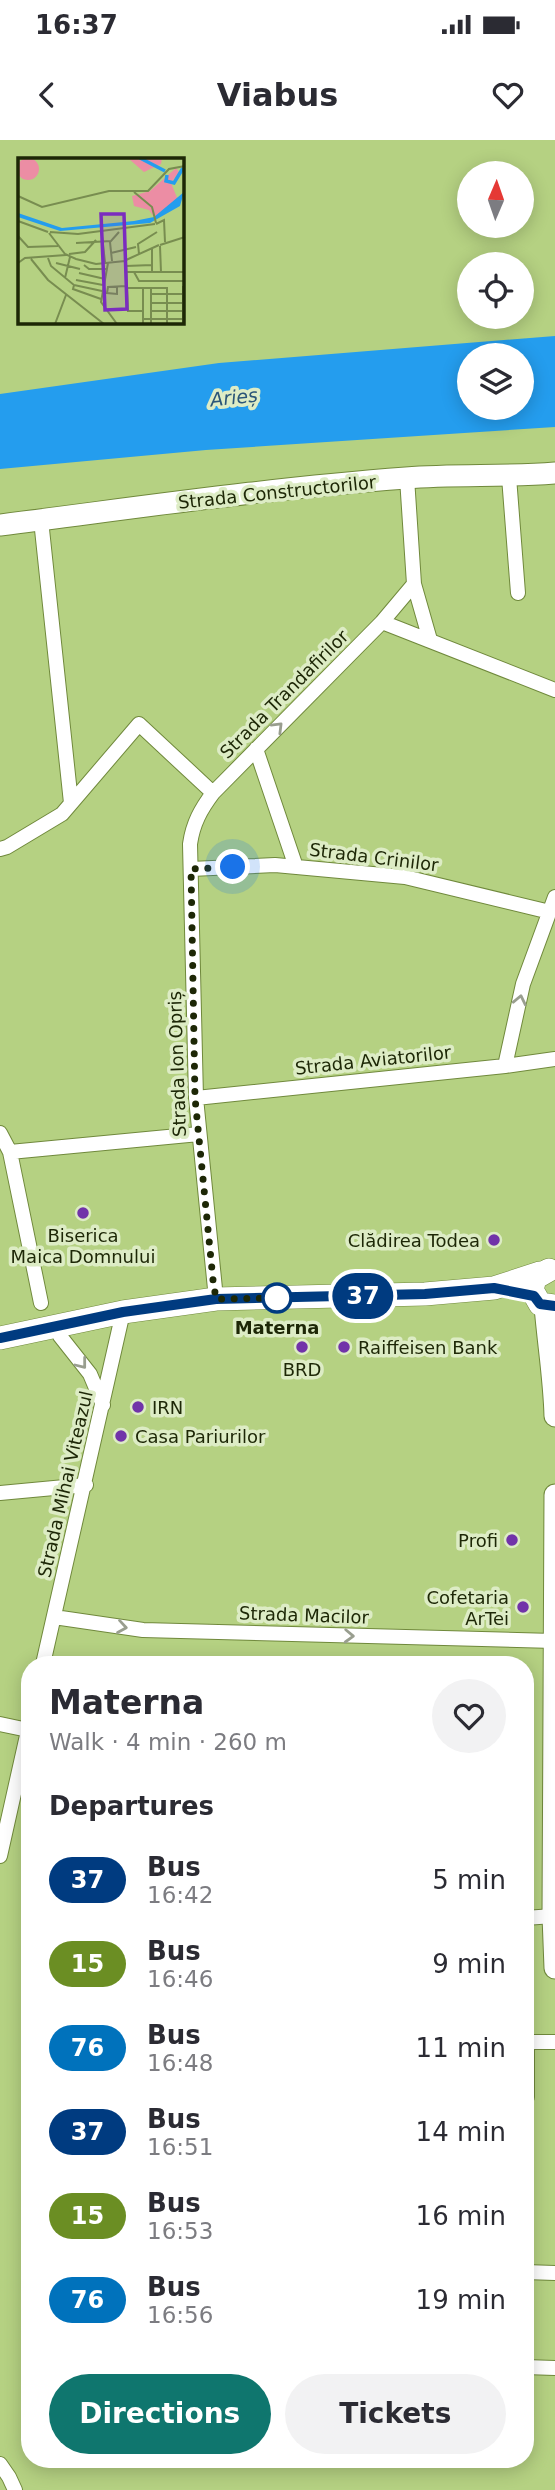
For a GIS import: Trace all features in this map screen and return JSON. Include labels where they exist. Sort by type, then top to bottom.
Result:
[{"type":"main road","points":[[0,1338],[123,1312],[216,1299],[425,1294],[494,1288],[547,1272]]},
{"type":"main road","points":[[545,1303],[533,1284],[547,1272]]},
{"type":"main road","points":[[494,1288],[545,1303]]},
{"type":"street","name":"Strada Constructorilor","points":[[0,525],[289,489],[407,478],[509,477],[555,473]]},
{"type":"street","points":[[509,477],[519,593]]},
{"type":"street","points":[[407,478],[415,583],[430,640]]},
{"type":"street","points":[[41,520],[71,803]]},
{"type":"street","name":"Strada Trandafirilor","points":[[191,869],[190,844],[193,828],[199,811],[213,793],[382,622],[415,583]]},
{"type":"street","points":[[382,622],[555,690]]},
{"type":"street","points":[[0,849],[62,814],[139,724],[213,793]]},
{"type":"street","points":[[256,749],[296,867]]},
{"type":"street","name":"Strada Crinilor","points":[[191,869],[275,865],[405,877],[550,912]]},
{"type":"street","name":"Strada Ion Opriș","points":[[191,869],[195,1098],[216,1299]]},
{"type":"street","points":[[505,1066],[523,984],[555,897]]},
{"type":"street","name":"Strada Aviatorilor","points":[[195,1098],[555,1059]]},
{"type":"street","points":[[0,1133],[10,1152],[41,1303]]},
{"type":"street","points":[[10,1152],[199,1134]]},
{"type":"street","points":[[0,1184],[16,1181]]},
{"type":"street","points":[[545,1303],[554,1375],[555,1416]]},
{"type":"street","name":"Strada Mihai Viteazul","points":[[45,1656],[86,1485],[123,1312]]},
{"type":"street","points":[[57,1326],[64,1342],[90,1374],[103,1405]]},
{"type":"street","points":[[0,1493],[86,1485]]},
{"type":"street","points":[[555,1495],[555,1968]]},
{"type":"street","name":"Strada Macilor","points":[[54,1617],[143,1630],[554,1641]]},
{"type":"street","points":[[0,1724],[21,1725]]},
{"type":"street","points":[[0,1856],[21,1762]]},
{"type":"street","points":[[534,1917],[553,1916]]},
{"type":"street","points":[[534,2042],[555,2042]]},
{"type":"street","points":[[534,2272],[555,2273]]},
{"type":"street","points":[[534,2367],[555,2368]]},
{"type":"street","points":[[0,2464],[15,2490]]},
{"type":"water","name":"Arieș","points":[[555,336],[555,427],[206,450],[0,469],[0,394],[219,363],[457,344],[457,420],[534,420],[534,343],[468,343]]},
{"type":"bus line","name":"37","points":[[0,1338],[123,1312],[216,1299],[425,1294],[494,1288],[534,1296],[540,1304],[555,1306]]},
{"type":"place","name":"Biserica Maica Domnului","points":[[83,1213]]},
{"type":"place","name":"Clădirea Todea","points":[[494,1240]]},
{"type":"place","name":"Materna","points":[[277,1298]]},
{"type":"place","name":"BRD","points":[[302,1347]]},
{"type":"place","name":"Raiffeisen Bank","points":[[344,1347]]},
{"type":"place","name":"IRN","points":[[138,1407]]},
{"type":"place","name":"Casa Pariurilor","points":[[121,1436]]},
{"type":"place","name":"Profi","points":[[512,1540]]},
{"type":"place","name":"Cofetaria ArTei","points":[[523,1607]]},
{"type":"route","points":[[233,867],[191,869],[195,1098],[213,1280],[216,1299],[277,1298]]}]
